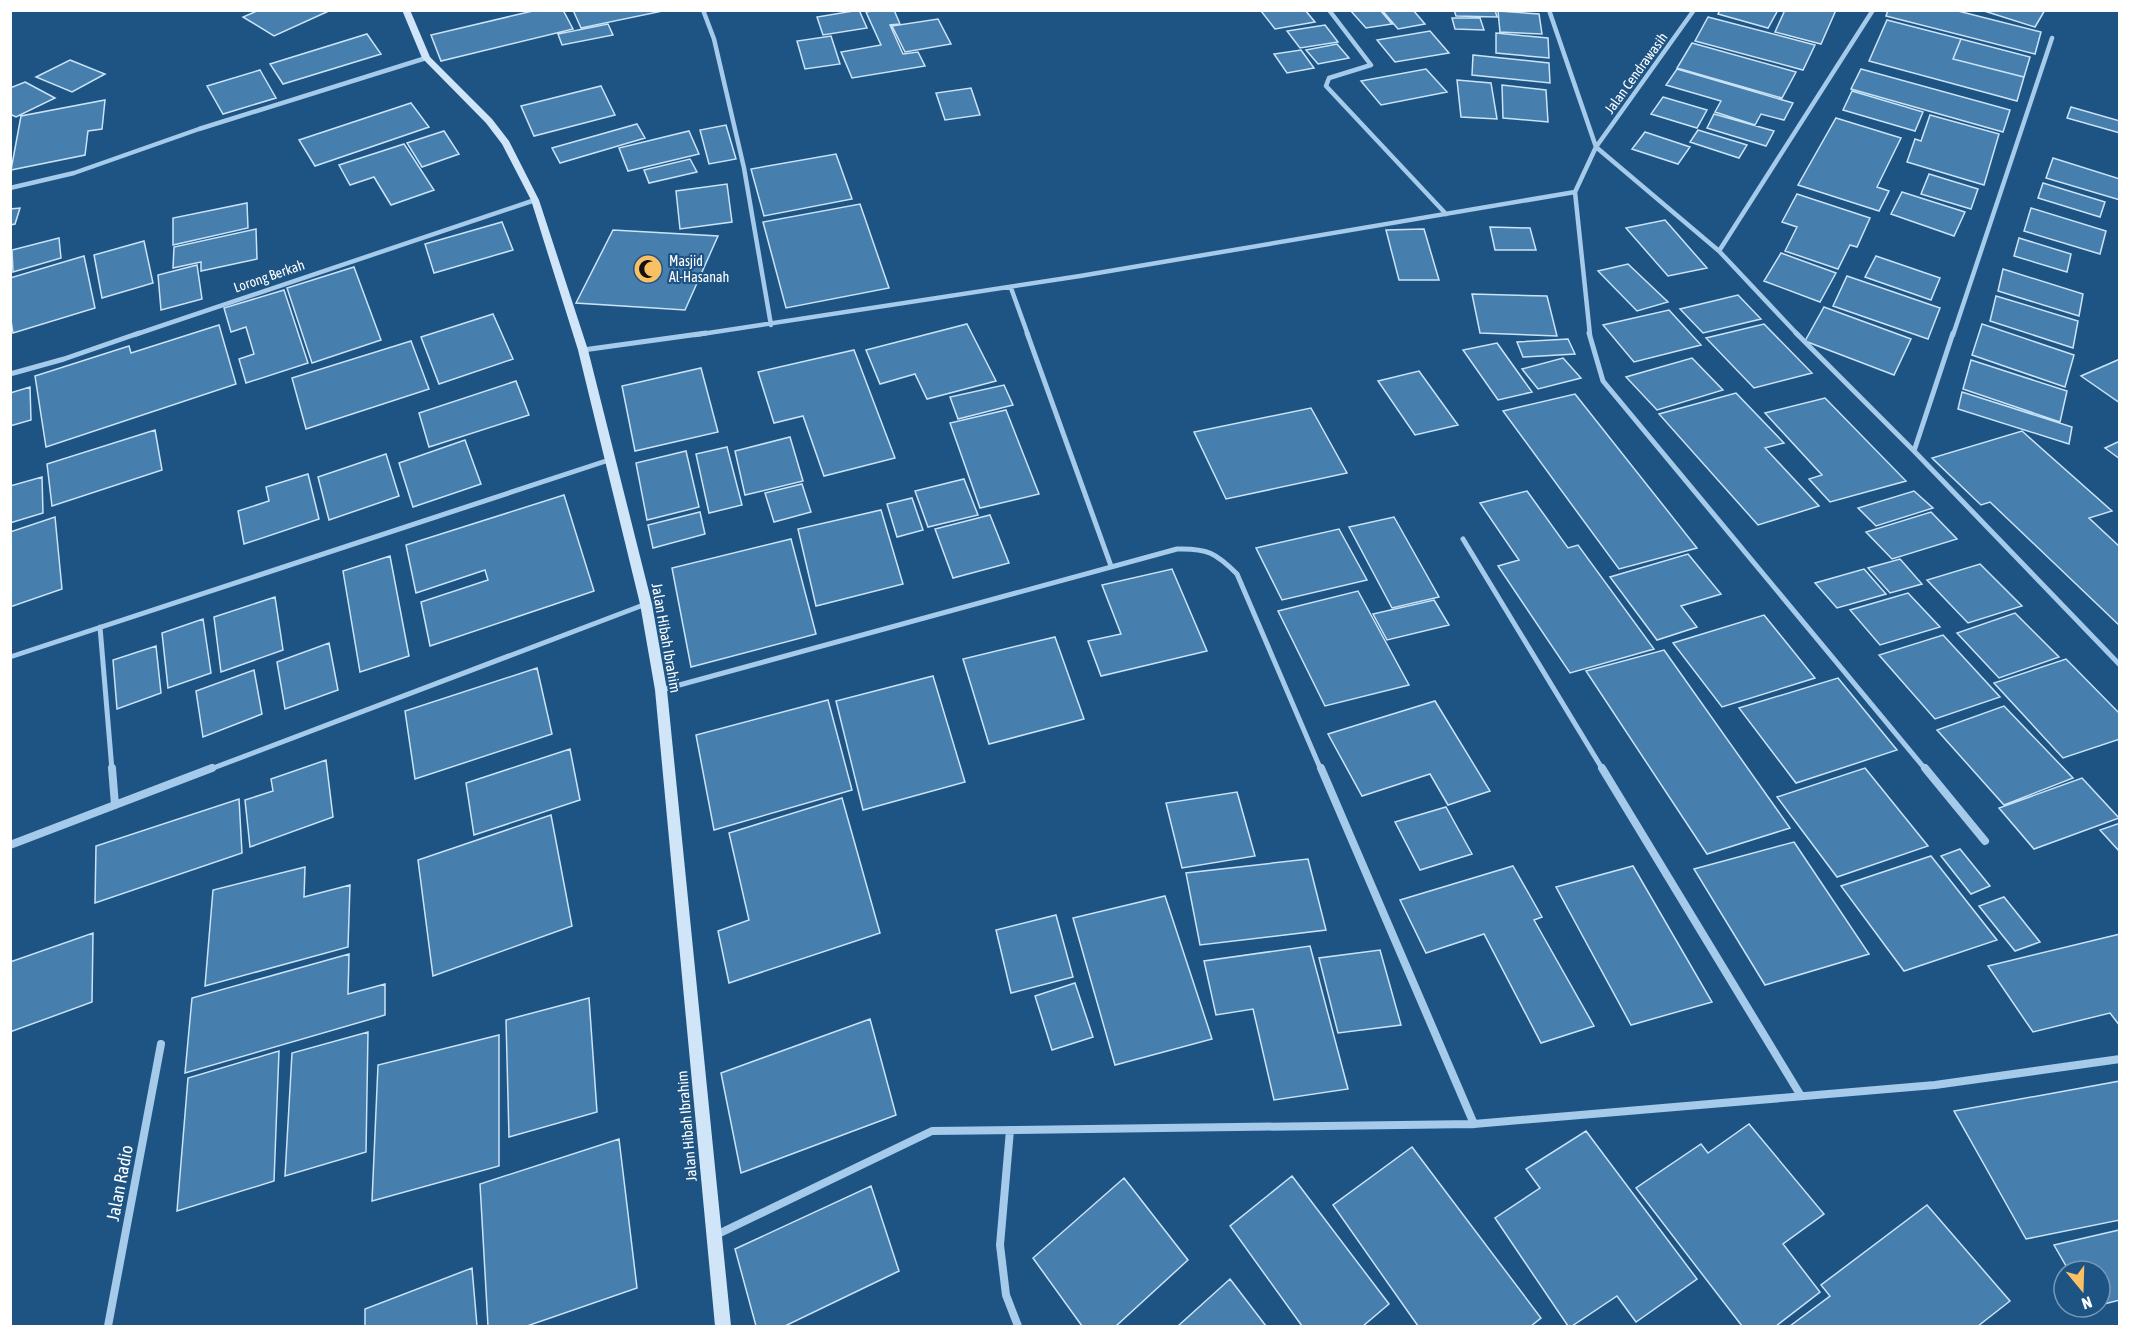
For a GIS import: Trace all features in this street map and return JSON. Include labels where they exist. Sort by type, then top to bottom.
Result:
[{"type":"street","name":"Jalan Hibah Ibrahim","points":[[406,10],[426,58],[489,121],[506,143],[535,200],[583,350],[646,604],[661,690],[723,1326]]},
{"type":"street","points":[[703,10],[714,39],[744,168],[771,325]]},
{"type":"street","points":[[1329,10],[1371,65],[1329,78],[1326,87],[1446,214]]},
{"type":"street","points":[[1549,10],[1596,147],[1719,251],[1775,312],[1914,451],[2120,665]]},
{"type":"street","name":"Jalan Cendrawasih","points":[[1575,192],[1596,147],[1694,10]]},
{"type":"street","points":[[1719,251],[1873,10]]},
{"type":"street","points":[[1914,451],[2052,38]]},
{"type":"street","points":[[10,188],[74,173],[199,129],[426,58]]},
{"type":"street","points":[[583,350],[771,325],[1011,288],[1575,192],[1587,326],[1604,381],[1985,842]]},
{"type":"street","name":"Lorong Berkah","points":[[10,374],[64,359],[535,200]]},
{"type":"street","points":[[1011,288],[1111,566]]},
{"type":"street","points":[[10,657],[609,460]]},
{"type":"street","points":[[1463,539],[1801,1096]]},
{"type":"street","points":[[661,690],[1177,549],[1203,548],[1220,556],[1237,574],[1474,1124]]},
{"type":"street","points":[[10,845],[646,604]]},
{"type":"street","points":[[100,627],[115,805]]},
{"type":"street","name":"Jalan Radio","points":[[108,1326],[161,1044]]},
{"type":"street","points":[[713,1236],[932,1131],[1474,1124],[1935,1084],[2120,1059]]},
{"type":"street","points":[[1010,1130],[1000,1245],[1006,1295],[1018,1326]]},
{"type":"building","points":[[259,10],[331,10],[274,36],[243,17]]},
{"type":"building","points":[[537,10],[563,10],[573,29],[441,61],[431,35]]},
{"type":"building","points":[[573,10],[663,10],[663,11],[581,28]]},
{"type":"building","points":[[859,10],[867,28],[823,35],[817,17]]},
{"type":"building","points":[[894,10],[900,24],[890,25],[903,54],[918,52],[925,66],[852,78],[841,52],[881,45],[866,12]]},
{"type":"building","points":[[1305,10],[1315,22],[1275,29],[1261,11]]},
{"type":"building","points":[[1350,10],[1380,10],[1392,24],[1366,28]]},
{"type":"building","points":[[1382,10],[1413,10],[1425,24],[1398,29]]},
{"type":"building","points":[[1454,10],[1495,10],[1497,17],[1456,16]]},
{"type":"building","points":[[1720,10],[1778,10],[1768,28],[1718,14]]},
{"type":"building","points":[[1785,10],[1836,10],[1821,44],[1775,32]]},
{"type":"building","points":[[1888,10],[1954,10],[2041,32],[2035,54],[1886,16]]},
{"type":"building","points":[[1981,10],[2045,10],[2035,27]]},
{"type":"building","points":[[1498,11],[1539,14],[1542,34],[1500,32]]},
{"type":"building","points":[[1708,17],[1815,45],[1803,70],[1695,41]]},
{"type":"building","points":[[1452,18],[1480,18],[1484,30],[1455,29]]},
{"type":"building","points":[[938,19],[951,44],[905,52],[892,26]]},
{"type":"building","points":[[1887,20],[1961,39],[1953,59],[2024,77],[2017,101],[1869,61]]},
{"type":"building","points":[[608,24],[613,35],[562,45],[558,34]]},
{"type":"building","points":[[1325,25],[1338,42],[1300,48],[1287,31]]},
{"type":"building","points":[[1430,31],[1449,53],[1395,62],[1377,40]]},
{"type":"building","points":[[1496,33],[1548,38],[1549,58],[1496,53]]},
{"type":"building","points":[[367,34],[381,54],[283,84],[270,64]]},
{"type":"building","points":[[831,36],[840,64],[805,69],[797,41]]},
{"type":"building","points":[[1961,39],[2030,57],[2024,77],[1953,59]]},
{"type":"building","points":[[1692,43],[1796,72],[1782,98],[1677,68]]},
{"type":"building","points":[[1337,44],[1349,58],[1318,64],[1306,50]]},
{"type":"building","points":[[1301,50],[1314,68],[1287,73],[1274,54]]},
{"type":"building","points":[[1473,55],[1549,63],[1550,83],[1472,75]]},
{"type":"building","points":[[70,60],[105,74],[72,92],[36,77]]},
{"type":"building","points":[[1426,69],[1447,92],[1381,105],[1361,81]]},
{"type":"building","points":[[1677,69],[1793,103],[1784,120],[1761,114],[1755,125],[1715,112],[1721,101],[1666,85]]},
{"type":"building","points":[[1861,69],[2010,110],[2003,132],[1851,89]]},
{"type":"building","points":[[260,70],[276,98],[223,114],[207,86]]},
{"type":"building","points":[[1457,80],[1491,83],[1497,119],[1461,117]]},
{"type":"building","points":[[25,82],[55,98],[16,117],[10,114],[10,88]]},
{"type":"building","points":[[1502,85],[1546,90],[1548,122],[1503,118]]},
{"type":"building","points":[[601,86],[615,115],[534,136],[521,106]]},
{"type":"building","points":[[971,88],[980,115],[945,120],[936,93]]},
{"type":"building","points":[[1852,91],[1923,112],[1915,131],[1843,110]]},
{"type":"building","points":[[1663,97],[1707,110],[1697,128],[1651,114]]},
{"type":"building","points":[[105,100],[102,129],[88,131],[85,155],[11,170],[21,116]]},
{"type":"building","points":[[411,103],[429,127],[315,166],[299,140]]},
{"type":"building","points":[[2071,107],[2120,121],[2120,133],[2067,118]]},
{"type":"building","points":[[1714,114],[1774,131],[1766,146],[1707,128]]},
{"type":"building","points":[[1930,115],[1999,134],[1984,185],[1907,162],[1915,139],[1921,141]]},
{"type":"building","points":[[1836,118],[1901,138],[1877,187],[1889,191],[1879,211],[1798,185]]},
{"type":"building","points":[[637,124],[645,138],[560,163],[552,148]]},
{"type":"building","points":[[726,125],[736,159],[709,164],[700,130]]},
{"type":"building","points":[[1698,130],[1747,145],[1739,158],[1690,142]]},
{"type":"building","points":[[444,131],[459,154],[422,167],[407,143]]},
{"type":"building","points":[[689,131],[699,154],[628,171],[619,148]]},
{"type":"building","points":[[1645,132],[1690,147],[1678,164],[1632,149]]},
{"type":"building","points":[[404,144],[434,190],[391,205],[374,177],[350,185],[339,165]]},
{"type":"building","points":[[836,154],[852,199],[764,216],[751,169]]},
{"type":"building","points":[[2053,158],[2120,179],[2120,200],[2046,178]]},
{"type":"building","points":[[690,159],[697,172],[649,183],[644,170]]},
{"type":"building","points":[[1929,174],[1978,189],[1971,209],[1921,194]]},
{"type":"building","points":[[2043,183],[2105,202],[2100,217],[2038,198]]},
{"type":"building","points":[[727,184],[732,222],[680,229],[676,191]]},
{"type":"building","points":[[1902,192],[1965,212],[1954,236],[1891,214]]},
{"type":"building","points":[[1797,194],[1870,218],[1857,247],[1850,245],[1838,269],[1785,251],[1797,227],[1782,222]]},
{"type":"building","points":[[247,203],[248,228],[173,245],[173,218]]},
{"type":"building","points":[[860,204],[889,288],[786,308],[763,222]]},
{"type":"building","points":[[20,208],[15,224],[10,225],[10,209]]},
{"type":"building","points":[[2031,208],[2106,231],[2100,254],[2024,231]]},
{"type":"building","points":[[1665,220],[1707,268],[1668,276],[1626,228]]},
{"type":"building","points":[[502,222],[513,250],[434,273],[425,244]]},
{"type":"building","points":[[1490,227],[1530,228],[1536,250],[1495,250]]},
{"type":"building","points":[[256,229],[257,259],[201,271],[201,262],[173,268],[174,247]]},
{"type":"building","points":[[1424,229],[1439,280],[1399,280],[1386,230]]},
{"type":"building","name":"Masjid Al-Hasanah","points":[[613,230],[718,236],[685,310],[576,303]]},
{"type":"building","points":[[59,238],[61,258],[13,272],[12,250]]},
{"type":"building","points":[[2019,238],[2071,254],[2067,272],[2014,256]]},
{"type":"building","points":[[144,241],[153,283],[102,298],[94,255]]},
{"type":"building","points":[[1781,253],[1836,273],[1820,302],[1764,281]]},
{"type":"building","points":[[84,256],[95,308],[13,333],[10,314],[10,278]]},
{"type":"building","points":[[1876,256],[1940,278],[1931,300],[1865,277]]},
{"type":"building","points":[[1628,264],[1668,302],[1637,311],[1598,271]]},
{"type":"building","points":[[197,265],[202,299],[161,310],[158,275]]},
{"type":"building","points":[[354,267],[381,340],[312,363],[287,288]]},
{"type":"building","points":[[2003,269],[2083,294],[2079,316],[1998,291]]},
{"type":"building","points":[[1847,276],[1940,308],[1928,339],[1833,306]]},
{"type":"building","points":[[284,290],[308,363],[246,383],[239,359],[254,354],[246,327],[231,332],[224,308]]},
{"type":"building","points":[[1472,294],[1547,296],[1557,336],[1480,333]]},
{"type":"building","points":[[1738,295],[1761,319],[1703,333],[1680,309]]},
{"type":"building","points":[[1996,296],[2078,321],[2073,348],[1990,321]]},
{"type":"building","points":[[1824,307],[1911,339],[1894,375],[1805,341]]},
{"type":"building","points":[[1669,310],[1701,345],[1634,362],[1603,325]]},
{"type":"building","points":[[493,314],[513,359],[439,384],[421,337]]},
{"type":"building","points":[[967,324],[996,381],[927,399],[915,374],[880,384],[866,350]]},
{"type":"building","points":[[1764,324],[1812,373],[1754,388],[1706,338]]},
{"type":"building","points":[[1982,324],[2074,355],[2065,387],[1972,355]]},
{"type":"building","points":[[219,325],[236,384],[46,447],[35,376],[129,346],[131,353]]},
{"type":"building","points":[[1568,339],[1575,354],[1523,357],[1517,342]]},
{"type":"building","points":[[411,341],[429,389],[306,429],[292,378]]},
{"type":"building","points":[[1497,343],[1532,392],[1498,400],[1463,350]]},
{"type":"building","points":[[854,350],[895,458],[824,476],[803,416],[774,423],[758,372]]},
{"type":"building","points":[[1563,358],[1581,378],[1538,389],[1522,369]]},
{"type":"building","points":[[1692,358],[1723,390],[1657,410],[1626,377]]},
{"type":"building","points":[[2120,359],[2120,403],[2081,376]]},
{"type":"building","points":[[1971,360],[2067,391],[2060,422],[1963,389]]},
{"type":"building","points":[[701,368],[718,432],[635,451],[622,386]]},
{"type":"building","points":[[1419,371],[1458,425],[1415,435],[1378,381]]},
{"type":"building","points":[[516,381],[529,415],[429,447],[419,413]]},
{"type":"building","points":[[1004,385],[1013,405],[958,419],[950,397]]},
{"type":"building","points":[[30,387],[31,420],[10,426],[10,393]]},
{"type":"building","points":[[1962,392],[2072,427],[2069,444],[1958,409]]},
{"type":"building","points":[[1736,393],[1784,443],[1765,448],[1819,506],[1758,525],[1659,414]]},
{"type":"building","points":[[1575,394],[1697,548],[1619,569],[1503,411]]},
{"type":"building","points":[[1825,398],[1906,481],[1830,502],[1809,479],[1822,475],[1765,413]]},
{"type":"building","points":[[1311,408],[1347,473],[1226,499],[1194,432]]},
{"type":"building","points":[[1006,410],[1039,494],[980,508],[950,423]]},
{"type":"building","points":[[155,430],[162,470],[52,506],[47,464]]},
{"type":"building","points":[[2022,431],[2112,511],[2089,518],[2120,547],[2120,626],[1990,502],[1981,505],[1932,458]]},
{"type":"building","points":[[790,437],[803,481],[745,495],[735,451]]},
{"type":"building","points":[[465,440],[481,484],[413,507],[399,463]]},
{"type":"building","points":[[2120,441],[2120,459],[2105,448]]},
{"type":"building","points":[[727,447],[742,505],[709,513],[696,454]]},
{"type":"building","points":[[686,451],[699,507],[647,520],[636,463]]},
{"type":"building","points":[[386,454],[399,496],[329,520],[318,477]]},
{"type":"building","points":[[308,474],[319,519],[244,544],[238,511],[269,501],[266,487]]},
{"type":"building","points":[[42,477],[43,513],[10,523],[10,486]]},
{"type":"building","points":[[964,479],[978,515],[928,527],[915,491]]},
{"type":"building","points":[[802,484],[811,512],[774,522],[765,493]]},
{"type":"building","points":[[1527,491],[1568,548],[1578,545],[1654,649],[1570,673],[1498,566],[1519,560],[1480,503]]},
{"type":"building","points":[[1914,491],[1933,508],[1876,526],[1858,508]]},
{"type":"building","points":[[564,495],[594,591],[430,646],[421,602],[488,580],[485,570],[416,593],[406,545]]},
{"type":"building","points":[[912,498],[923,530],[897,537],[887,504]]},
{"type":"building","points":[[881,510],[903,584],[816,606],[798,529]]},
{"type":"building","points":[[700,512],[705,534],[653,548],[648,525]]},
{"type":"building","points":[[1931,512],[1957,539],[1892,559],[1866,532]]},
{"type":"building","points":[[990,515],[1009,563],[953,578],[935,529]]},
{"type":"building","points":[[55,517],[62,589],[10,607],[10,532]]},
{"type":"building","points":[[1394,517],[1439,597],[1392,608],[1349,527]]},
{"type":"building","points":[[1339,529],[1367,580],[1282,600],[1256,548]]},
{"type":"building","points":[[791,539],[816,634],[691,667],[672,568]]},
{"type":"building","points":[[1688,554],[1721,594],[1681,606],[1697,627],[1657,640],[1610,577]]},
{"type":"building","points":[[390,556],[409,656],[360,672],[343,571]]},
{"type":"building","points":[[1900,559],[1922,584],[1890,593],[1868,568]]},
{"type":"building","points":[[1980,564],[2022,606],[1968,623],[1927,580]]},
{"type":"building","points":[[1172,569],[1207,651],[1101,676],[1088,641],[1121,634],[1102,585]]},
{"type":"building","points":[[1864,569],[1886,594],[1837,608],[1815,583]]},
{"type":"building","points":[[1358,591],[1409,685],[1325,706],[1278,611]]},
{"type":"building","points":[[1908,593],[1940,627],[1880,645],[1850,610]]},
{"type":"building","points":[[275,597],[283,650],[221,672],[214,617]]},
{"type":"building","points":[[1434,600],[1449,625],[1387,640],[1373,614]]},
{"type":"building","points":[[2015,613],[2059,657],[1999,678],[1957,633]]},
{"type":"building","points":[[1764,615],[1815,678],[1722,707],[1673,643]]},
{"type":"building","points":[[203,619],[211,673],[168,688],[162,633]]},
{"type":"building","points":[[1943,635],[2000,697],[1935,719],[1879,655]]},
{"type":"building","points":[[1055,637],[1084,719],[989,744],[963,659]]},
{"type":"building","points":[[329,643],[338,690],[285,709],[277,662]]},
{"type":"building","points":[[156,646],[161,693],[117,709],[113,660]]},
{"type":"building","points":[[1664,650],[1790,828],[1707,854],[1586,671]]},
{"type":"building","points":[[2066,659],[2120,714],[2120,739],[2063,758],[1994,683]]},
{"type":"building","points":[[537,668],[552,734],[415,779],[405,711]]},
{"type":"building","points":[[254,670],[262,714],[203,737],[196,691]]},
{"type":"building","points":[[933,676],[965,782],[863,810],[836,701]]},
{"type":"building","points":[[1838,678],[1897,750],[1796,783],[1739,708]]},
{"type":"building","points":[[828,700],[852,790],[714,830],[696,735]]},
{"type":"building","points":[[1435,701],[1490,791],[1448,805],[1430,774],[1362,796],[1328,734]]},
{"type":"building","points":[[2004,706],[2073,778],[2004,805],[1937,730]]},
{"type":"building","points":[[570,749],[580,800],[474,835],[466,783]]},
{"type":"building","points":[[326,760],[333,817],[250,847],[245,800],[273,791],[271,779]]},
{"type":"building","points":[[1865,768],[1928,846],[1837,877],[1777,797]]},
{"type":"building","points":[[2082,778],[2119,818],[2034,849],[1999,808]]},
{"type":"building","points":[[1237,792],[1255,856],[1182,868],[1166,803]]},
{"type":"building","points":[[842,798],[880,933],[729,983],[718,931],[749,920],[729,833]]},
{"type":"building","points":[[239,799],[242,853],[95,903],[96,846]]},
{"type":"building","points":[[1446,807],[1472,854],[1420,870],[1395,822]]},
{"type":"building","points":[[551,815],[572,926],[433,976],[418,860]]},
{"type":"building","points":[[2120,823],[2120,852],[2100,830]]},
{"type":"building","points":[[1794,842],[1869,954],[1765,985],[1694,869]]},
{"type":"building","points":[[1960,849],[1990,886],[1971,894],[1941,856]]},
{"type":"building","points":[[1931,856],[1997,940],[1904,971],[1841,886]]},
{"type":"building","points":[[1308,859],[1326,930],[1200,945],[1186,873]]},
{"type":"building","points":[[1513,866],[1542,917],[1534,920],[1594,1026],[1541,1043],[1484,934],[1426,953],[1400,900]]},
{"type":"building","points":[[1633,866],[1712,1002],[1631,1025],[1556,887]]},
{"type":"building","points":[[305,867],[304,897],[350,885],[348,947],[205,986],[213,890]]},
{"type":"building","points":[[1165,896],[1212,1039],[1115,1065],[1073,918]]},
{"type":"building","points":[[2004,897],[2040,942],[2015,951],[1979,906]]},
{"type":"building","points":[[1056,915],[1073,977],[1011,993],[996,930]]},
{"type":"building","points":[[93,933],[92,1002],[10,1032],[10,962]]},
{"type":"building","points":[[2120,934],[2120,1026],[2110,1013],[2033,1032],[1988,966]]},
{"type":"building","points":[[1310,946],[1348,1089],[1274,1100],[1253,1009],[1216,1015],[1204,961]]},
{"type":"building","points":[[1380,950],[1401,1025],[1338,1033],[1319,958]]},
{"type":"building","points":[[349,954],[348,994],[385,984],[385,1015],[185,1073],[192,998]]},
{"type":"building","points":[[1075,983],[1093,1037],[1052,1050],[1035,996]]},
{"type":"building","points":[[589,998],[597,1112],[509,1137],[506,1020]]},
{"type":"building","points":[[870,1019],[896,1115],[741,1173],[721,1073]]},
{"type":"building","points":[[368,1032],[366,1152],[285,1176],[292,1053]]},
{"type":"building","points":[[499,1035],[499,1166],[372,1201],[378,1065]]},
{"type":"building","points":[[279,1051],[274,1181],[177,1211],[188,1078]]},
{"type":"building","points":[[2120,1081],[2120,1220],[2026,1239],[1954,1111]]},
{"type":"building","points":[[1749,1124],[1824,1214],[1783,1244],[1820,1292],[1776,1326],[1742,1326],[1636,1188],[1701,1144],[1708,1153]]},
{"type":"building","points":[[1586,1131],[1697,1279],[1636,1322],[1617,1296],[1572,1326],[1568,1326],[1495,1218],[1540,1188],[1526,1169]]},
{"type":"building","points":[[619,1139],[637,1288],[527,1326],[488,1326],[480,1184]]},
{"type":"building","points":[[1412,1147],[1541,1318],[1531,1326],[1418,1326],[1333,1205]]},
{"type":"building","points":[[1292,1176],[1389,1304],[1363,1326],[1302,1326],[1230,1226]]},
{"type":"building","points":[[1124,1178],[1188,1260],[1116,1326],[1082,1326],[1033,1258]]},
{"type":"building","points":[[871,1186],[899,1271],[785,1326],[756,1326],[735,1249]]},
{"type":"building","points":[[1927,1205],[2010,1301],[1978,1326],[1790,1326],[1830,1296],[1821,1285]]},
{"type":"building","points":[[2119,1230],[2120,1300],[2112,1302],[2112,1259],[2062,1259],[2054,1245]]},
{"type":"building","points":[[472,1268],[477,1326],[365,1326],[365,1309]]},
{"type":"building","points":[[1230,1279],[1266,1326],[1178,1326]]},
{"type":"place","name":"Masjid Al-Hasanah","points":[[648,269]]}]
